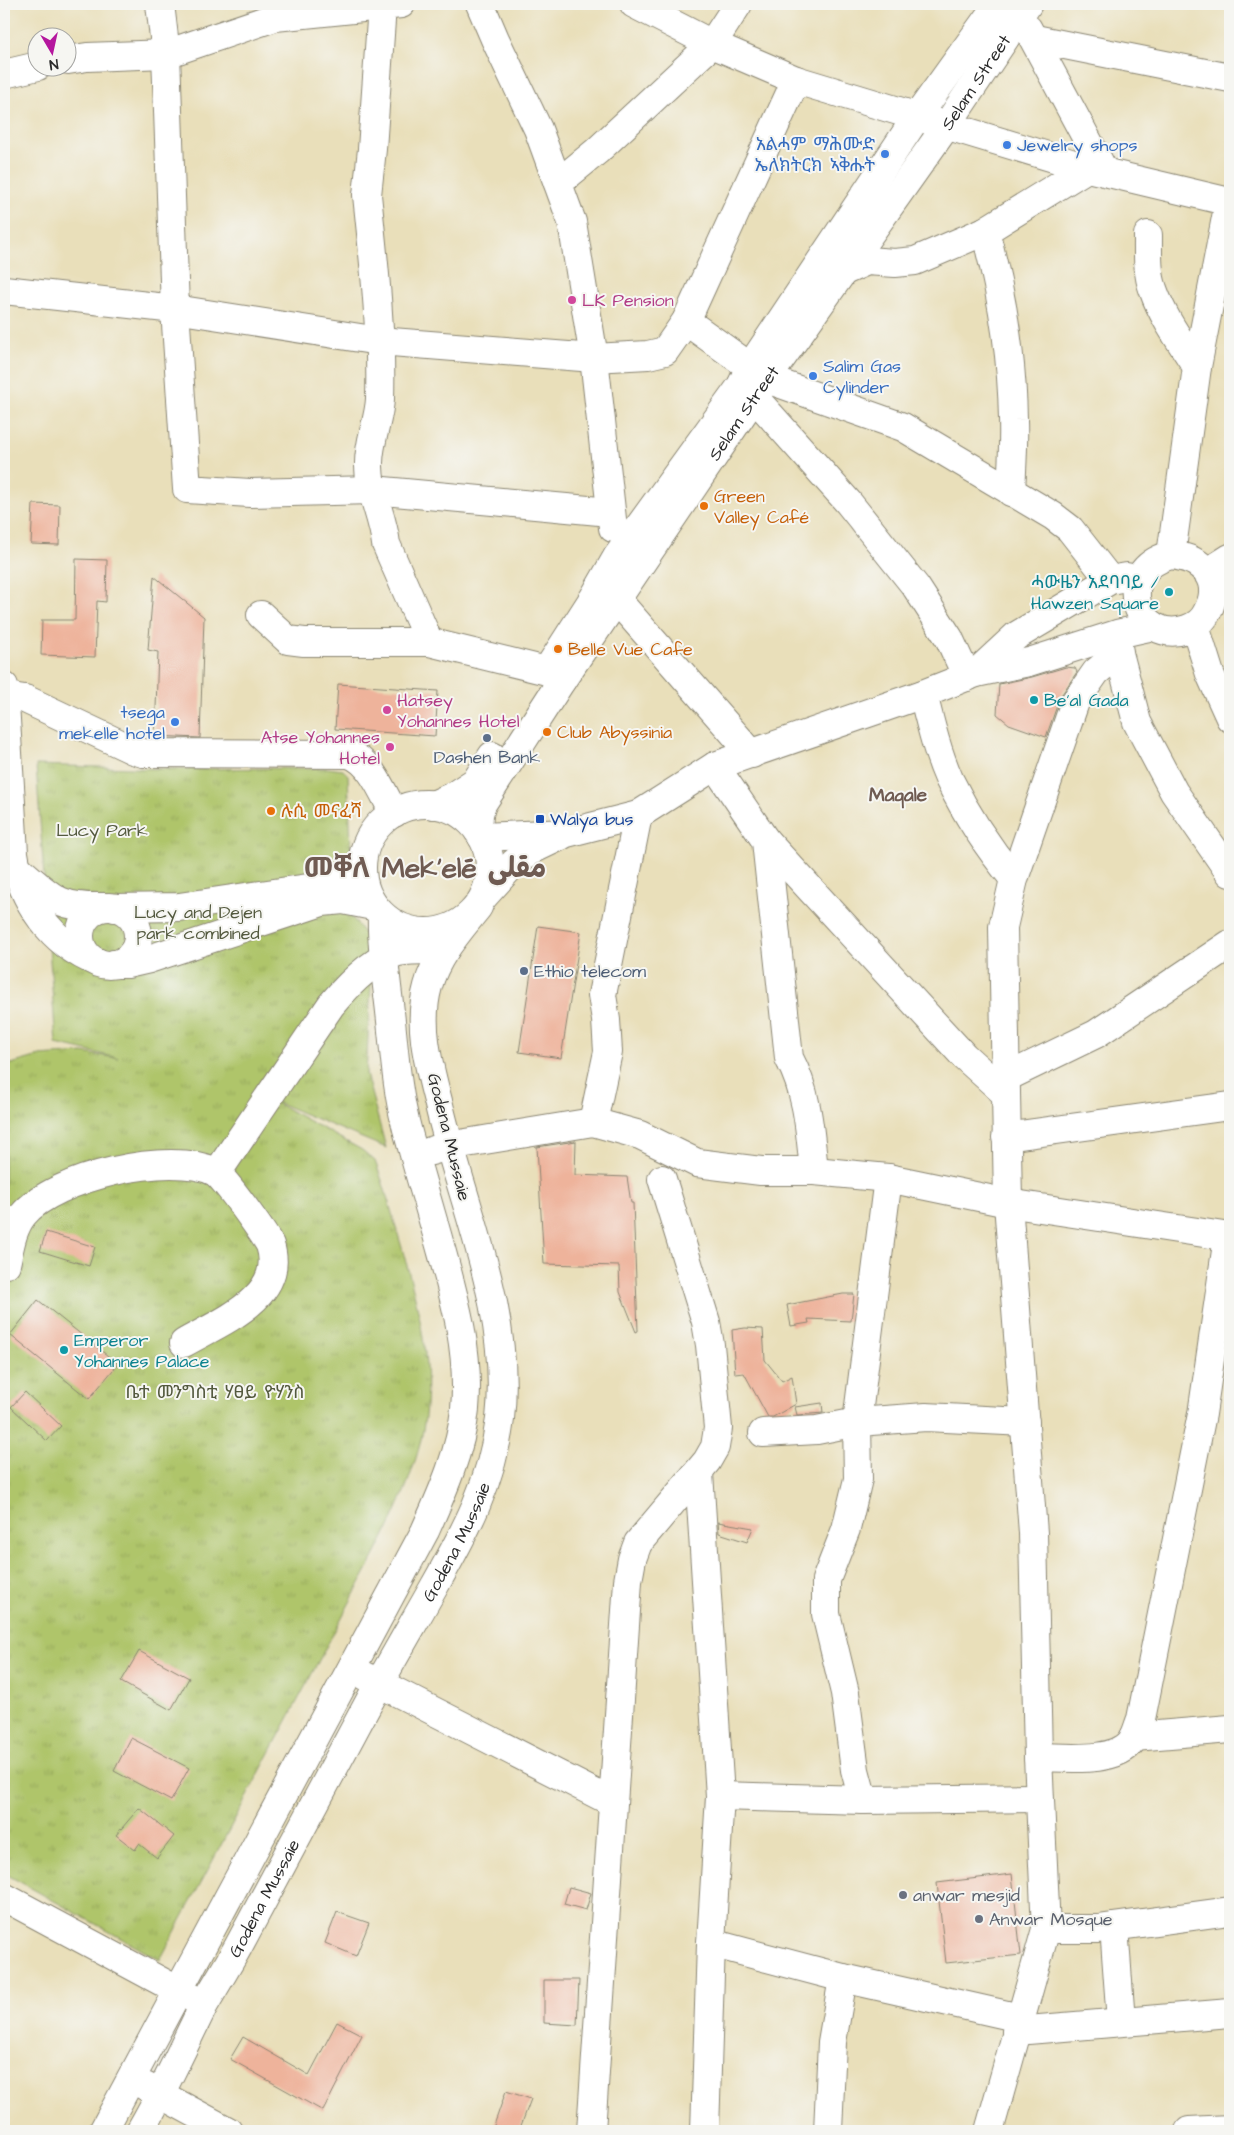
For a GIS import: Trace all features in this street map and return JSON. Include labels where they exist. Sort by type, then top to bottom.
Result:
[{"type":"street","points":[[160,4],[166,54],[175,309],[187,489],[250,493],[373,490],[610,512]]},
{"type":"street","points":[[480,4],[538,129],[572,222],[594,358],[610,512],[617,557],[606,599],[752,754]]},
{"type":"street","points":[[634,4],[712,44],[796,80],[916,118],[947,125],[1096,169],[1230,202],[1197,367],[1171,555]]},
{"type":"street","points":[[558,183],[597,151],[712,44],[738,4]]},
{"type":"street","points":[[78,58],[166,54],[275,17],[392,5],[367,195],[378,341],[380,401],[369,463],[373,490],[384,528],[386,544],[429,642]]},
{"type":"street","points":[[1012,7],[1035,39],[1096,169]]},
{"type":"street","name":"Selam Street","points":[[480,834],[479,814],[482,804],[555,675],[753,382],[916,118],[1012,7]]},
{"type":"street","name":"Selam Street","points":[[617,557],[753,382],[842,272],[947,125],[1012,7]]},
{"type":"street","points":[[1035,39],[1230,78]]},
{"type":"street","points":[[4,74],[28,68]]},
{"type":"street","points":[[4,290],[175,309],[378,341],[594,358],[648,355],[665,351],[686,321],[796,80]]},
{"type":"street","points":[[842,272],[867,260],[915,261],[985,231],[1096,169]]},
{"type":"street","points":[[985,231],[1001,294],[1009,354],[1013,420],[1011,492]]},
{"type":"street","points":[[1148,235],[1148,264],[1152,288],[1169,324],[1197,367]]},
{"type":"street","points":[[686,321],[753,382],[916,587],[950,638],[971,675]]},
{"type":"street","points":[[753,382],[903,427],[1053,516],[1070,529],[1110,580]]},
{"type":"street","points":[[1171,555],[1184,556],[1219,565],[1211,606],[1205,617],[1195,626],[1178,632],[1164,630],[1153,626],[1143,617],[1136,600],[1136,587],[1140,575],[1148,565],[1158,558],[1171,555]]},
{"type":"street","points":[[971,675],[1016,636],[1110,580],[1140,575]]},
{"type":"street","points":[[261,615],[288,640],[304,642],[429,642],[555,675],[476,781],[453,796],[434,805]]},
{"type":"street","points":[[394,813],[364,763],[357,756],[349,754],[143,753],[24,698],[4,692],[16,873],[27,898],[53,932],[80,956],[105,963],[127,964],[149,959],[322,902],[344,900],[378,911],[405,929],[432,932],[445,930],[457,924],[481,901],[515,862],[534,849],[567,833],[638,816],[715,766],[971,675],[1118,644],[1153,626]]},
{"type":"street","points":[[1195,626],[1220,677],[1230,718]]},
{"type":"street","points":[[1118,644],[1137,722],[1174,792],[1230,872]]},
{"type":"street","points":[[989,2131],[1046,1930],[1039,1798],[1033,1534],[1008,1204],[1003,927],[1014,879],[1075,702],[1118,644]]},
{"type":"street","points":[[922,694],[935,740],[949,778],[996,858],[1014,879]]},
{"type":"street","points":[[715,766],[766,841],[964,1056],[1006,1086]]},
{"type":"street","points":[[378,911],[367,894],[362,868],[363,855],[374,830],[394,813],[407,807],[434,805],[446,808],[470,821],[480,834],[489,856],[490,869],[481,901]]},
{"type":"street","points":[[593,1122],[608,1052],[602,995],[638,816]]},
{"type":"street","points":[[480,834],[567,833]]},
{"type":"street","points":[[766,841],[790,1058],[799,1077],[807,1110],[814,1171]]},
{"type":"street","points":[[16,873],[46,894],[68,905],[80,907],[179,908],[308,888],[342,880],[362,868]]},
{"type":"street","name":"Godena Mussaie","points":[[140,2131],[161,2095],[205,2005],[379,1684],[471,1521],[488,1474],[500,1422],[502,1370],[496,1315],[490,1287],[448,1146],[423,1026],[424,1006],[433,970],[445,950],[481,901]]},
{"type":"street","points":[[110,907],[129,915],[135,923],[138,933],[132,953],[124,960],[105,963],[88,956],[82,948],[80,932],[86,918],[94,911],[110,907]]},
{"type":"street","name":"Godena Mussaie","points":[[103,2131],[425,1531],[449,1472],[465,1410],[466,1364],[462,1325],[414,1156],[397,1083],[378,911]]},
{"type":"street","points":[[1006,1086],[1096,1034],[1230,944]]},
{"type":"street","points":[[217,1173],[331,1005],[351,982],[392,954],[409,950],[445,950]]},
{"type":"street","points":[[1006,1137],[1230,1106]]},
{"type":"street","points":[[414,1156],[448,1146],[593,1122],[640,1135],[697,1163],[761,1171],[814,1171],[888,1178],[1008,1204],[1229,1237],[1202,1414],[1141,1719],[1134,1737],[1121,1751],[1099,1757],[1038,1757]]},
{"type":"street","points":[[6,1264],[14,1230],[24,1213],[41,1200],[67,1187],[94,1176],[143,1165],[190,1165],[217,1173],[270,1245],[273,1254],[272,1274],[262,1292],[247,1306],[184,1343]]},
{"type":"street","points":[[863,1800],[855,1770],[845,1694],[826,1614],[826,1580],[846,1529],[858,1478],[857,1422],[888,1178]]},
{"type":"street","points":[[591,2131],[628,1581],[632,1559],[638,1543],[699,1473],[716,1447],[718,1428],[706,1322],[662,1179]]},
{"type":"street","points":[[763,1433],[817,1430],[857,1422],[926,1417],[1025,1422]]},
{"type":"street","points":[[699,1473],[720,1796],[711,1943],[705,2131]]},
{"type":"street","points":[[350,1669],[612,1802]]},
{"type":"street","points":[[1134,1737],[1230,1729]]},
{"type":"street","points":[[720,1796],[863,1800],[1039,1798]]},
{"type":"street","points":[[4,1897],[205,2005]]},
{"type":"street","points":[[1046,1930],[1114,1927],[1230,1911]]},
{"type":"street","points":[[1114,1927],[1121,2022]]},
{"type":"street","points":[[711,1943],[1018,2025],[1121,2022],[1230,2013]]},
{"type":"street","points":[[828,2131],[832,2042],[843,1978]]},
{"type":"street","points":[[130,2079],[228,2131]]},
{"type":"street","points":[[1189,2131],[1230,2128]]},
{"type":"green space","name":"ቤተ መንግስቲ ሃፀይ ዮሃንስ","points":[[36,765],[164,769],[328,768],[343,770],[348,775],[351,848],[348,859],[344,864],[349,913],[369,940],[372,967],[366,1074],[386,1148],[269,1099],[362,1150],[375,1161],[414,1291],[424,1341],[427,1392],[425,1418],[420,1444],[395,1513],[376,1553],[160,1960],[4,1873],[4,1066],[39,1056],[83,1053],[118,1058],[56,1044]]},
{"type":"building","points":[[33,504],[60,505],[59,545],[31,544]]},
{"type":"building","points":[[76,559],[107,560],[106,602],[97,601],[95,657],[41,655],[42,620],[75,620]]},
{"type":"building","points":[[154,576],[204,617],[200,738],[155,736],[158,652],[148,650]]},
{"type":"building","name":"Be'al Gada","points":[[1066,667],[1075,668],[1077,672],[1060,697],[1046,737],[1009,724],[997,714],[999,684]]},
{"type":"building","name":"Hatsey Yohannes Hotel","points":[[338,684],[438,691],[435,736],[335,729]]},
{"type":"building","points":[[538,926],[581,932],[561,1058],[519,1052]]},
{"type":"building","points":[[576,1141],[575,1175],[627,1177],[631,1203],[633,1203],[638,1331],[636,1332],[620,1292],[619,1266],[544,1264],[537,1147]]},
{"type":"building","points":[[46,1232],[95,1247],[89,1266],[40,1251]]},
{"type":"building","points":[[843,1294],[854,1294],[851,1321],[808,1319],[809,1323],[791,1326],[787,1305]]},
{"type":"building","name":"Emperor Yohannes Palace","points":[[38,1300],[118,1364],[89,1399],[10,1335]]},
{"type":"building","points":[[745,1328],[763,1329],[765,1360],[782,1381],[792,1376],[796,1404],[773,1417],[768,1417],[744,1373],[735,1374],[732,1330]]},
{"type":"building","points":[[25,1392],[61,1426],[47,1441],[11,1407]]},
{"type":"building","points":[[822,1403],[823,1413],[797,1415],[795,1407]]},
{"type":"building","points":[[718,1522],[753,1528],[747,1542],[719,1533]]},
{"type":"building","points":[[139,1651],[189,1678],[171,1710],[121,1682]]},
{"type":"building","points":[[131,1738],[189,1768],[171,1801],[114,1771]]},
{"type":"building","points":[[139,1808],[174,1836],[157,1858],[139,1844],[135,1850],[116,1835]]},
{"type":"building","name":"Anwar Mosque","points":[[1012,1874],[1021,1955],[946,1963],[937,1883]]},
{"type":"building","points":[[569,1887],[591,1893],[586,1910],[564,1904]]},
{"type":"building","points":[[337,1912],[369,1923],[356,1956],[325,1943]]},
{"type":"building","points":[[544,1980],[579,1980],[577,2025],[544,2023]]},
{"type":"building","points":[[337,2022],[362,2035],[323,2111],[230,2059],[243,2037],[309,2075]]},
{"type":"building","points":[[506,2091],[531,2099],[519,2131],[492,2131]]},
{"type":"place","name":"Jewelry shops","points":[[1007,145]]},
{"type":"place","name":"አልሓም ማሕሙድ ኤለክትርክ ኣቅሑት","points":[[885,154]]},
{"type":"place","name":"LK Pension","points":[[572,300]]},
{"type":"place","name":"Salim Gas Cylinder","points":[[813,376]]},
{"type":"place","name":"Green Valley Café","points":[[704,506]]},
{"type":"place","name":"ሓውዜን አደባባይ / Hawzen Square","points":[[1169,592]]},
{"type":"place","name":"Belle Vue Cafe","points":[[558,649]]},
{"type":"place","name":"Be'al Gada","points":[[1034,700]]},
{"type":"place","name":"Hatsey Yohannes Hotel","points":[[387,710]]},
{"type":"place","name":"tsega mekelle hotel","points":[[175,722]]},
{"type":"place","name":"Club Abyssinia","points":[[547,732]]},
{"type":"place","name":"Dashen Bank","points":[[487,738]]},
{"type":"place","name":"Atse Yohannes Hotel","points":[[390,747]]},
{"type":"place","name":"ሉሲ መናፈሻ","points":[[271,811]]},
{"type":"place","name":"Walya bus","points":[[540,819]]},
{"type":"place","name":"Ethio telecom","points":[[524,971]]},
{"type":"place","name":"Emperor Yohannes Palace","points":[[64,1350]]},
{"type":"place","name":"anwar mesjid","points":[[903,1895]]},
{"type":"place","name":"Anwar Mosque","points":[[979,1919]]},
{"type":"district","name":"Maqale","points":[[898,795]]},
{"type":"district","name":"መቐለ Mek'elē مقلى","points":[[425,868]]},
{"type":"park label","name":"Lucy Park","points":[[102,830]]},
{"type":"park label","name":"Lucy and Dejen park combined","points":[[198,922]]}]
